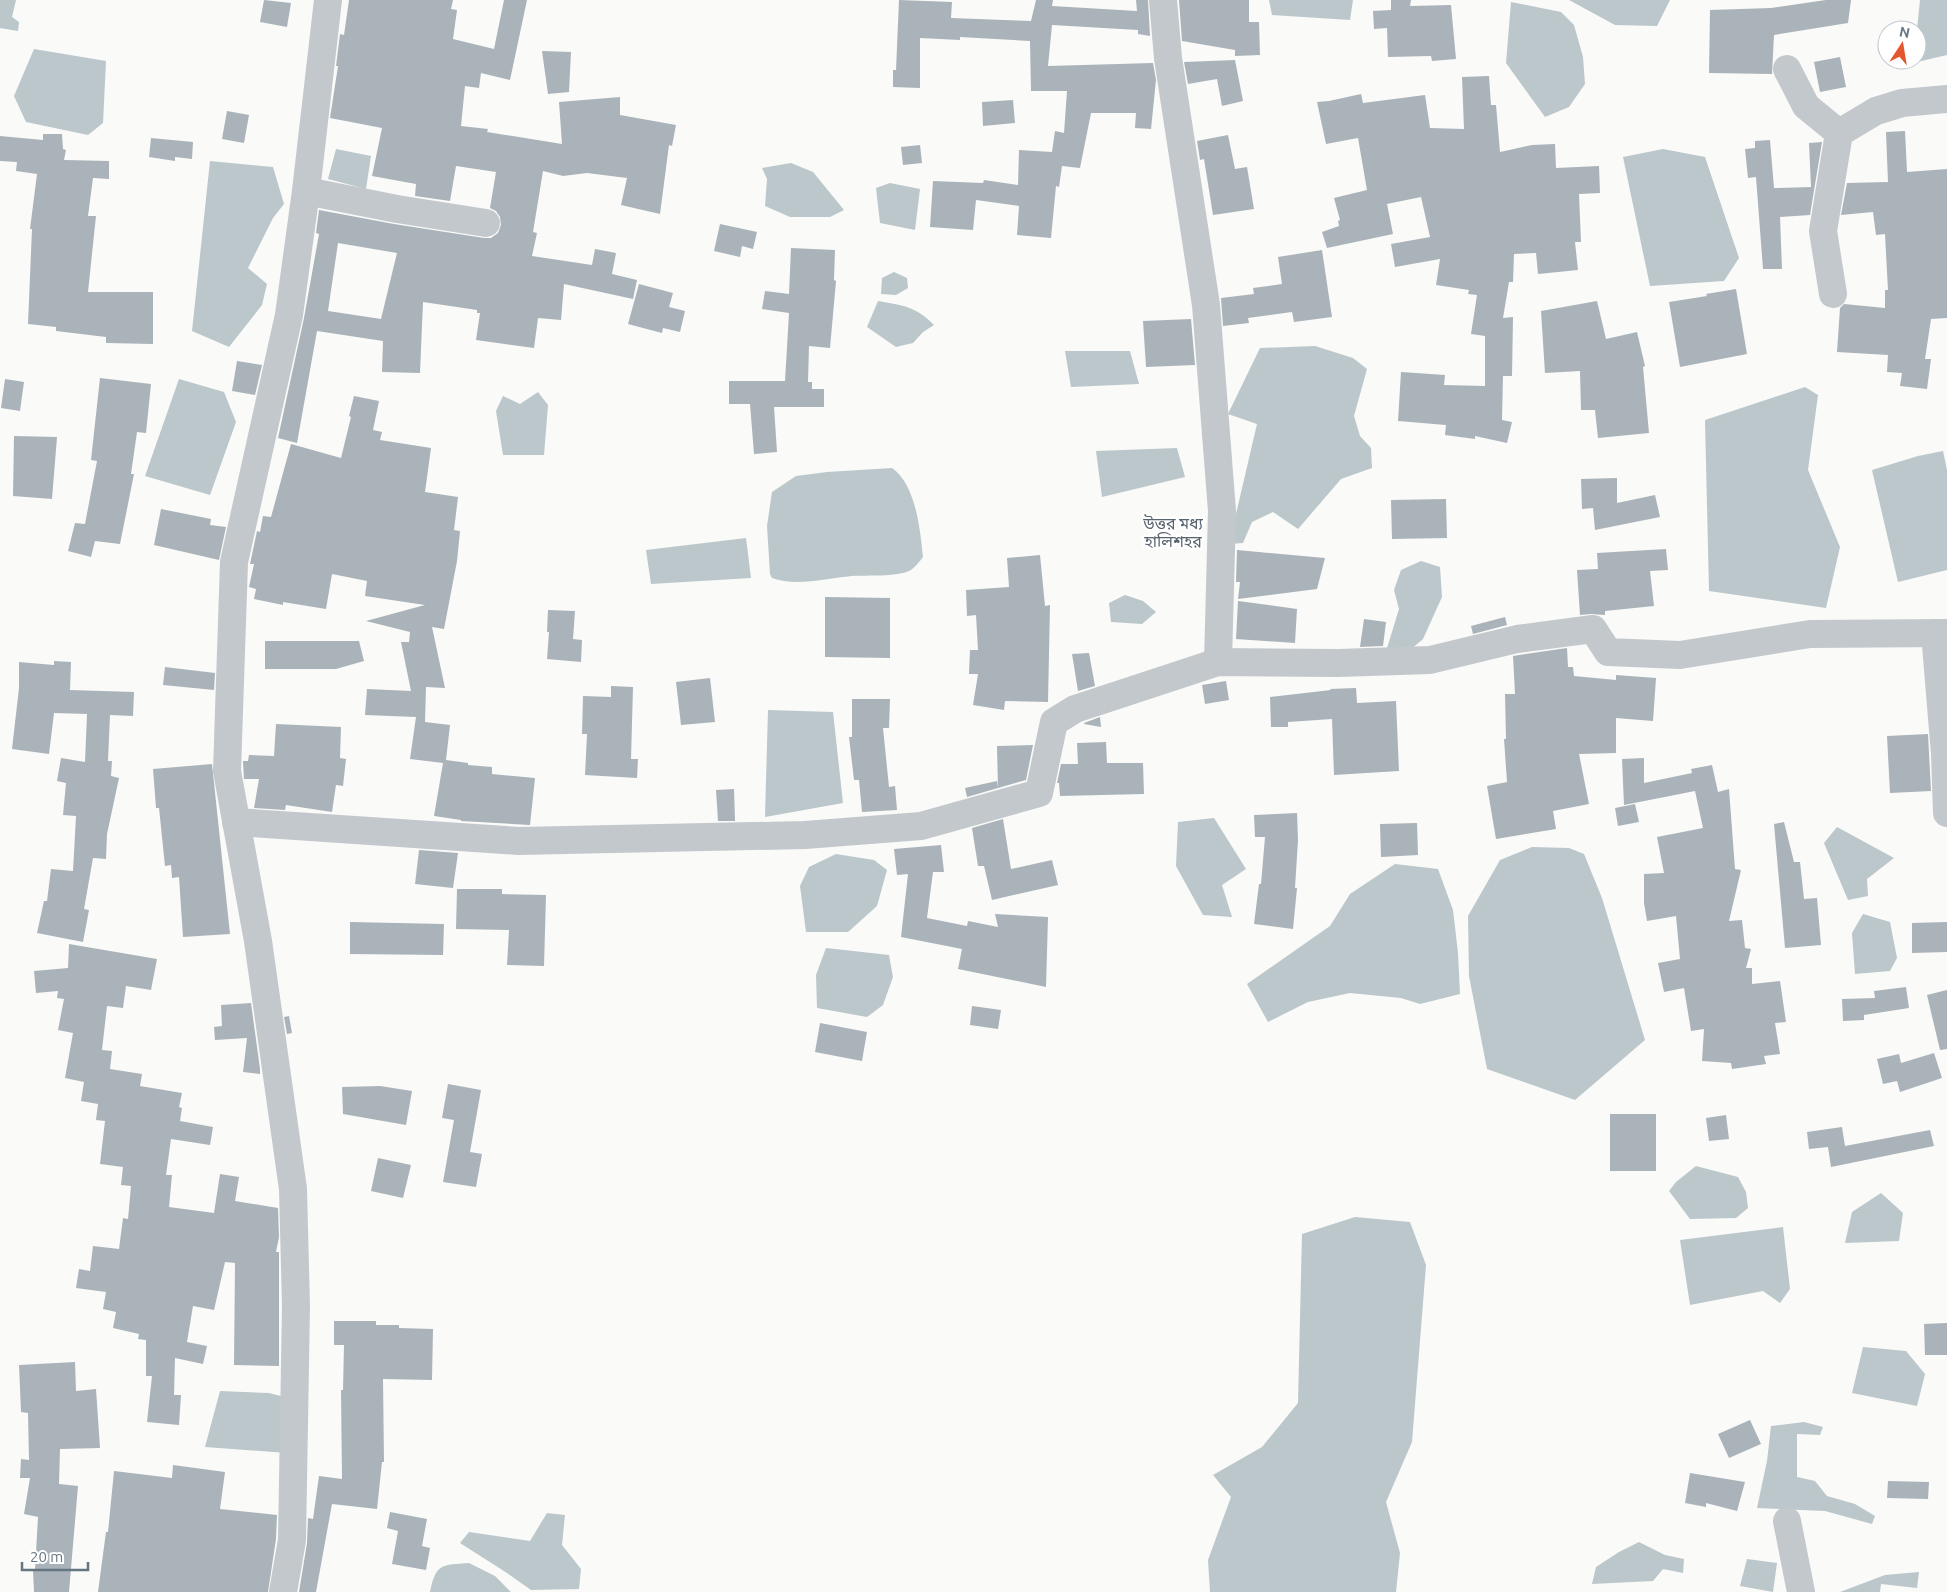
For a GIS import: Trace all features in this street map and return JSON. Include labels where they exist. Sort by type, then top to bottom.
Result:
[{"type":"street","points":[[283,1592],[292,1540],[296,1306],[293,1189],[258,941],[227,771],[234,562],[289,315],[306,191],[328,0]]},
{"type":"street","points":[[1163,0],[1168,58],[1206,305],[1222,511],[1218,662]]},
{"type":"street","points":[[1787,69],[1806,106],[1840,133]]},
{"type":"street","points":[[1833,294],[1823,231],[1840,133],[1876,111],[1902,103],[1947,99]]},
{"type":"street","points":[[306,191],[397,209],[486,223]]},
{"type":"street","points":[[236,822],[520,841],[805,835],[921,826],[1039,793],[1054,722],[1075,709],[1218,662],[1338,663],[1430,660],[1517,639],[1593,629],[1608,652],[1680,655],[1810,634],[1941,633],[1947,813]]},
{"type":"street","points":[[1786,1521],[1801,1592]]},
{"type":"shaded area","points":[[0,0],[16,0],[12,17],[19,22],[18,31],[0,28]]},
{"type":"shaded area","points":[[1269,0],[1353,0],[1350,20],[1272,15]]},
{"type":"shaded area","points":[[1569,0],[1670,0],[1657,26],[1615,25]]},
{"type":"shaded area","points":[[1920,0],[1947,0],[1947,55],[1927,60],[1927,20],[1918,20]]},
{"type":"shaded area","points":[[1511,2],[1561,12],[1574,25],[1583,57],[1585,84],[1569,107],[1545,117],[1506,63]]},
{"type":"shaded area","points":[[34,49],[106,61],[103,123],[88,135],[26,122],[14,96]]},
{"type":"shaded area","points":[[336,149],[371,156],[366,189],[328,179]]},
{"type":"shaded area","points":[[1663,149],[1705,157],[1739,258],[1724,281],[1650,286],[1623,157]]},
{"type":"shaded area","points":[[210,161],[273,167],[284,204],[273,218],[248,268],[267,284],[262,305],[229,347],[192,331]]},
{"type":"shaded area","points":[[791,163],[813,172],[844,210],[830,217],[790,217],[765,206],[767,179],[762,168]]},
{"type":"shaded area","points":[[890,183],[920,189],[915,230],[880,223],[876,188]]},
{"type":"shaded area","points":[[894,272],[907,278],[908,288],[896,295],[881,294],[882,278]]},
{"type":"shaded area","points":[[878,301],[909,308],[921,314],[934,325],[923,332],[913,343],[896,347],[867,327]]},
{"type":"shaded area","points":[[1315,346],[1353,358],[1367,369],[1354,416],[1360,436],[1371,448],[1372,468],[1341,479],[1298,529],[1273,512],[1252,522],[1243,543],[1229,544],[1257,424],[1228,414],[1260,348]]},
{"type":"shaded area","points":[[1065,351],[1130,351],[1139,384],[1071,387]]},
{"type":"shaded area","points":[[179,379],[224,392],[236,422],[210,495],[145,476]]},
{"type":"shaded area","points":[[1805,387],[1818,395],[1808,470],[1840,547],[1826,608],[1709,591],[1705,420]]},
{"type":"shaded area","points":[[538,392],[548,405],[544,455],[503,455],[496,411],[503,396],[520,404]]},
{"type":"shaded area","points":[[1177,448],[1185,477],[1102,497],[1096,451]]},
{"type":"shaded area","points":[[1943,451],[1947,470],[1947,570],[1898,582],[1872,470],[1918,456]]},
{"type":"shaded area","points":[[892,468],[907,485],[915,508],[923,557],[915,567],[903,573],[889,575],[852,576],[801,582],[781,581],[772,578],[770,574],[767,526],[772,492],[796,476]]},
{"type":"shaded area","points":[[746,538],[751,578],[651,584],[646,550]]},
{"type":"shaded area","points":[[1421,561],[1440,567],[1442,597],[1423,639],[1404,655],[1384,658],[1399,609],[1394,590],[1401,570]]},
{"type":"shaded area","points":[[1125,595],[1143,601],[1156,612],[1142,624],[1111,622],[1109,603]]},
{"type":"shaded area","points":[[768,710],[833,712],[843,803],[765,817]]},
{"type":"shaded area","points":[[1214,818],[1246,869],[1222,885],[1232,917],[1203,915],[1176,866],[1178,822]]},
{"type":"shaded area","points":[[1837,827],[1894,858],[1867,879],[1868,896],[1848,900],[1824,843]]},
{"type":"shaded area","points":[[1532,847],[1569,848],[1584,854],[1602,898],[1645,1040],[1575,1100],[1487,1069],[1469,976],[1468,916],[1500,860]]},
{"type":"shaded area","points":[[836,854],[874,860],[887,870],[877,906],[848,932],[806,932],[800,886],[809,867]]},
{"type":"shaded area","points":[[1395,864],[1438,869],[1453,910],[1460,994],[1420,1004],[1401,998],[1350,993],[1308,1002],[1268,1022],[1247,984],[1330,926],[1350,894]]},
{"type":"shaded area","points":[[1863,914],[1890,922],[1897,958],[1890,971],[1855,974],[1852,933]]},
{"type":"shaded area","points":[[826,948],[889,955],[893,977],[883,1005],[867,1017],[817,1008],[816,975]]},
{"type":"shaded area","points":[[1696,1166],[1738,1177],[1746,1192],[1748,1208],[1736,1218],[1690,1219],[1669,1191],[1676,1182]]},
{"type":"shaded area","points":[[1881,1193],[1903,1213],[1899,1241],[1845,1243],[1852,1212]]},
{"type":"shaded area","points":[[1355,1217],[1410,1222],[1426,1265],[1412,1442],[1386,1502],[1400,1553],[1396,1592],[1210,1592],[1208,1560],[1231,1497],[1213,1475],[1262,1447],[1298,1403],[1302,1234]]},
{"type":"shaded area","points":[[1783,1227],[1790,1289],[1780,1303],[1763,1291],[1690,1305],[1680,1240]]},
{"type":"shaded area","points":[[1863,1347],[1906,1351],[1925,1374],[1917,1406],[1852,1393]]},
{"type":"shaded area","points":[[220,1391],[269,1393],[289,1398],[287,1453],[205,1447]]},
{"type":"shaded area","points":[[1804,1422],[1823,1427],[1820,1435],[1797,1434],[1797,1477],[1815,1481],[1827,1496],[1855,1504],[1875,1516],[1872,1524],[1825,1511],[1757,1508],[1767,1461],[1771,1426]]},
{"type":"shaded area","points":[[547,1513],[565,1515],[562,1545],[581,1569],[579,1589],[531,1590],[460,1543],[469,1532],[530,1541]]},
{"type":"shaded area","points":[[1639,1542],[1665,1555],[1684,1559],[1683,1573],[1663,1569],[1653,1581],[1592,1584],[1596,1567]]},
{"type":"shaded area","points":[[1747,1559],[1777,1563],[1773,1592],[1740,1586]]},
{"type":"shaded area","points":[[469,1563],[495,1576],[511,1592],[430,1592],[435,1576],[442,1567],[452,1564]]},
{"type":"shaded area","points":[[1919,1572],[1917,1588],[1881,1584],[1880,1592],[1840,1592],[1885,1575]]},
{"type":"building","points":[[264,0],[291,3],[287,27],[260,22]]},
{"type":"building","points":[[349,0],[453,0],[451,9],[457,10],[453,39],[494,49],[504,0],[527,0],[510,80],[481,73],[479,88],[465,86],[461,126],[488,129],[487,132],[562,144],[559,102],[620,97],[620,115],[676,125],[672,146],[669,145],[660,214],[621,205],[627,178],[587,173],[563,176],[543,171],[533,232],[537,233],[532,256],[592,265],[595,249],[616,253],[612,274],[637,280],[633,299],[564,284],[561,320],[538,318],[534,348],[476,340],[480,313],[477,313],[477,310],[423,302],[420,373],[382,372],[383,341],[317,331],[297,443],[278,438],[304,318],[319,234],[316,233],[319,210],[484,238],[491,238],[498,233],[501,225],[500,217],[496,211],[490,208],[496,172],[456,166],[450,201],[415,196],[416,184],[372,176],[382,128],[330,118],[338,66],[336,66],[340,34],[344,35]],"holes":[[[338,243],[397,253],[381,319],[328,311]]]},
{"type":"building","points":[[899,0],[952,2],[951,18],[1031,21],[1036,0],[1053,0],[1052,6],[1137,11],[1136,0],[1148,0],[1150,36],[1138,34],[1138,30],[1052,25],[1048,66],[1153,63],[1156,80],[1151,129],[1135,128],[1136,113],[1091,113],[1080,168],[1062,166],[1059,187],[1056,186],[1051,238],[1017,235],[1019,206],[976,200],[973,230],[930,227],[933,181],[983,183],[984,180],[1018,185],[1019,150],[1052,152],[1055,131],[1064,133],[1067,91],[1031,91],[1030,41],[960,37],[960,40],[920,38],[920,88],[893,87],[893,70],[896,70]]},
{"type":"building","points":[[1179,0],[1249,0],[1249,22],[1259,22],[1260,55],[1235,56],[1235,50],[1182,41]]},
{"type":"building","points":[[1391,0],[1411,0],[1410,6],[1451,5],[1456,59],[1432,61],[1431,56],[1388,57],[1387,28],[1374,29],[1373,11],[1391,10]]},
{"type":"building","points":[[1826,0],[1851,0],[1848,23],[1774,35],[1772,74],[1709,73],[1710,10],[1771,8]]},
{"type":"building","points":[[542,51],[571,52],[569,92],[548,94]]},
{"type":"building","points":[[1840,57],[1846,87],[1820,92],[1814,62]]},
{"type":"building","points":[[1235,60],[1243,101],[1222,106],[1217,79],[1188,84],[1184,62]]},
{"type":"building","points":[[1489,76],[1491,105],[1496,105],[1500,152],[1532,145],[1555,144],[1556,168],[1599,166],[1600,193],[1579,194],[1581,242],[1575,242],[1578,270],[1538,274],[1536,253],[1514,254],[1513,282],[1509,282],[1503,318],[1513,317],[1512,376],[1503,376],[1502,420],[1512,422],[1507,443],[1475,436],[1475,439],[1445,435],[1446,425],[1398,421],[1401,372],[1445,375],[1444,385],[1485,386],[1485,336],[1471,334],[1477,295],[1468,294],[1469,290],[1436,285],[1440,259],[1395,267],[1391,244],[1430,237],[1421,197],[1387,204],[1393,234],[1327,248],[1322,232],[1339,226],[1338,221],[1340,220],[1334,198],[1367,190],[1358,138],[1326,144],[1317,102],[1361,94],[1363,103],[1425,95],[1430,128],[1464,129],[1462,77]]},
{"type":"building","points":[[1013,100],[1015,123],[983,126],[982,102]]},
{"type":"building","points":[[227,111],[249,115],[244,143],[222,139]]},
{"type":"building","points":[[1905,131],[1907,172],[1947,169],[1947,318],[1931,319],[1925,359],[1931,359],[1927,389],[1900,386],[1902,373],[1887,372],[1888,355],[1837,352],[1840,308],[1844,304],[1885,308],[1885,290],[1888,290],[1885,234],[1876,235],[1873,212],[1841,215],[1847,183],[1888,182],[1886,132]]},
{"type":"building","points":[[43,134],[62,134],[63,149],[66,150],[64,160],[109,161],[109,179],[93,178],[88,216],[96,216],[88,292],[153,292],[153,344],[106,343],[106,337],[56,331],[56,327],[28,324],[32,229],[30,229],[37,174],[16,171],[17,162],[0,161],[0,136],[43,140]]},
{"type":"building","points":[[1228,135],[1235,169],[1247,167],[1254,209],[1213,215],[1204,159],[1200,160],[1197,141]]},
{"type":"building","points":[[151,138],[193,142],[192,159],[175,157],[175,161],[149,157]]},
{"type":"building","points":[[1770,140],[1774,188],[1811,187],[1809,143],[1822,142],[1810,215],[1780,217],[1782,269],[1763,269],[1756,177],[1748,178],[1745,149],[1755,148],[1755,141]]},
{"type":"building","points":[[920,145],[922,163],[903,165],[901,147]]},
{"type":"building","points":[[720,224],[757,232],[753,249],[742,246],[740,257],[714,251]]},
{"type":"building","points":[[791,248],[835,250],[834,280],[836,281],[830,348],[809,346],[808,382],[812,382],[812,389],[824,389],[824,407],[774,407],[777,452],[754,454],[750,404],[729,404],[729,381],[785,381],[789,313],[762,309],[765,291],[789,294]]},
{"type":"building","points":[[1322,250],[1332,317],[1294,322],[1292,312],[1248,318],[1249,323],[1223,326],[1221,298],[1254,294],[1253,288],[1282,284],[1278,257]]},
{"type":"building","points":[[639,284],[673,293],[669,307],[685,311],[680,332],[663,328],[662,333],[628,324]]},
{"type":"building","points":[[1736,289],[1747,354],[1680,367],[1669,302]]},
{"type":"building","points":[[1597,301],[1606,339],[1637,332],[1645,366],[1643,367],[1649,433],[1598,438],[1595,410],[1581,410],[1580,371],[1545,373],[1541,311]]},
{"type":"building","points":[[1191,319],[1195,365],[1146,367],[1143,321]]},
{"type":"building","points":[[237,361],[262,365],[255,395],[232,391]]},
{"type":"building","points":[[100,378],[151,384],[146,433],[137,432],[131,474],[134,474],[120,544],[95,541],[91,557],[68,551],[75,523],[85,524],[97,461],[91,460]]},
{"type":"building","points":[[5,379],[24,382],[20,411],[1,408]]},
{"type":"building","points":[[354,396],[379,401],[373,430],[382,432],[380,440],[431,448],[425,492],[458,497],[454,530],[460,531],[457,561],[444,629],[432,627],[445,688],[426,687],[425,722],[450,725],[446,760],[468,763],[468,765],[492,767],[492,774],[535,778],[530,825],[461,821],[434,816],[443,763],[410,759],[416,717],[365,715],[367,689],[411,691],[401,642],[409,642],[410,632],[366,621],[425,605],[365,596],[367,581],[332,574],[326,609],[283,602],[283,605],[254,599],[256,589],[249,587],[254,564],[250,564],[257,531],[260,532],[263,516],[271,517],[291,444],[341,458]]},
{"type":"building","points":[[14,436],[57,437],[52,499],[13,496]]},
{"type":"building","points":[[1617,478],[1617,503],[1655,495],[1660,517],[1595,530],[1593,508],[1582,509],[1581,479]]},
{"type":"building","points":[[1446,499],[1447,538],[1392,539],[1391,500]]},
{"type":"building","points":[[161,509],[211,519],[210,525],[226,527],[219,560],[154,545]]},
{"type":"building","points":[[1666,549],[1668,570],[1650,571],[1654,606],[1605,611],[1605,615],[1580,615],[1577,570],[1598,569],[1597,553]]},
{"type":"building","points":[[1237,550],[1325,558],[1317,589],[1238,599],[1240,582],[1236,582]]},
{"type":"building","points":[[1040,555],[1045,606],[1050,605],[1048,702],[1005,701],[1004,710],[973,705],[978,674],[969,674],[970,650],[978,650],[976,615],[967,616],[966,590],[1009,587],[1007,558]]},
{"type":"building","points":[[825,597],[890,598],[890,658],[825,657]]},
{"type":"building","points":[[1238,601],[1297,609],[1295,643],[1236,639]]},
{"type":"building","points":[[548,610],[575,611],[573,639],[582,640],[581,662],[547,659]]},
{"type":"building","points":[[1505,617],[1507,625],[1473,634],[1471,626]]},
{"type":"building","points":[[1364,619],[1386,622],[1383,646],[1360,647]]},
{"type":"building","points":[[265,641],[359,641],[364,661],[336,669],[265,669]]},
{"type":"building","points":[[1567,648],[1568,667],[1573,667],[1574,676],[1616,680],[1616,675],[1656,678],[1653,721],[1616,718],[1616,753],[1579,754],[1589,804],[1553,811],[1556,829],[1496,839],[1487,786],[1507,782],[1504,739],[1506,739],[1505,694],[1515,694],[1513,656]]},
{"type":"building","points":[[1089,653],[1095,686],[1078,691],[1072,654]]},
{"type":"building","points":[[54,661],[71,662],[70,690],[134,692],[133,716],[110,715],[108,761],[112,761],[111,776],[119,778],[107,834],[106,859],[93,858],[84,909],[89,910],[83,942],[37,933],[44,901],[47,901],[51,869],[73,871],[76,816],[63,815],[66,783],[57,781],[61,758],[85,762],[87,714],[54,713],[49,754],[12,749],[19,688],[19,662],[54,665]]},
{"type":"building","points":[[165,667],[215,673],[214,690],[163,685]]},
{"type":"building","points":[[710,678],[715,722],[681,725],[676,682]]},
{"type":"building","points":[[1226,681],[1229,700],[1205,704],[1202,685]]},
{"type":"building","points":[[611,686],[633,687],[631,759],[638,759],[637,778],[585,775],[587,734],[582,734],[583,696],[611,697]]},
{"type":"building","points":[[1356,688],[1357,703],[1396,701],[1399,771],[1334,775],[1332,719],[1288,722],[1288,727],[1271,727],[1270,697],[1330,689]]},
{"type":"building","points":[[852,699],[890,699],[889,728],[883,728],[889,787],[895,786],[897,810],[862,812],[859,780],[854,780],[849,737],[852,737]]},
{"type":"building","points":[[1100,717],[1101,727],[1084,724],[1084,723]]},
{"type":"building","points":[[276,724],[341,727],[340,758],[346,759],[343,786],[336,785],[332,812],[286,805],[285,810],[254,808],[259,779],[244,779],[243,761],[248,761],[249,755],[274,756]]},
{"type":"building","points":[[1928,734],[1931,791],[1890,793],[1887,736]]},
{"type":"building","points":[[1106,742],[1107,763],[1143,763],[1144,794],[1060,796],[1059,783],[1057,783],[1061,764],[1078,764],[1077,743]]},
{"type":"building","points":[[1033,745],[1026,780],[998,788],[997,746]]},
{"type":"building","points":[[1644,758],[1644,783],[1692,773],[1691,769],[1712,765],[1718,792],[1729,789],[1735,869],[1741,870],[1729,921],[1742,920],[1745,948],[1751,949],[1746,968],[1752,968],[1752,984],[1780,981],[1786,1022],[1775,1023],[1780,1054],[1764,1056],[1766,1064],[1732,1069],[1731,1063],[1702,1061],[1704,1029],[1691,1031],[1684,988],[1664,992],[1658,963],[1680,959],[1676,916],[1647,921],[1644,903],[1644,874],[1664,873],[1657,837],[1703,828],[1695,791],[1624,805],[1622,759]]},
{"type":"building","points":[[212,764],[230,934],[183,937],[179,877],[172,878],[171,865],[165,866],[159,808],[156,808],[153,769]]},
{"type":"building","points":[[997,781],[998,788],[967,797],[965,788]]},
{"type":"building","points":[[734,789],[735,821],[718,821],[716,790]]},
{"type":"building","points":[[1635,804],[1639,822],[1618,826],[1615,808]]},
{"type":"building","points":[[1297,813],[1298,840],[1295,888],[1297,888],[1293,929],[1254,924],[1259,884],[1261,884],[1265,837],[1255,837],[1254,815]]},
{"type":"building","points":[[1003,819],[1011,869],[1052,860],[1058,885],[992,900],[984,866],[978,866],[972,828]]},
{"type":"building","points":[[1784,822],[1794,862],[1800,862],[1804,899],[1817,898],[1821,945],[1785,948],[1774,824]]},
{"type":"building","points":[[1417,823],[1418,855],[1381,857],[1380,824]]},
{"type":"building","points":[[941,845],[944,872],[933,872],[927,918],[967,926],[968,921],[998,927],[995,914],[1048,917],[1046,987],[958,969],[962,949],[901,937],[908,874],[897,875],[894,849]]},
{"type":"building","points":[[419,850],[458,853],[453,888],[415,884]]},
{"type":"building","points":[[457,889],[502,889],[502,894],[546,895],[544,966],[507,965],[509,930],[456,929]]},
{"type":"building","points":[[350,922],[444,924],[443,955],[350,954]]},
{"type":"building","points":[[1947,922],[1947,952],[1912,953],[1912,923]]},
{"type":"building","points":[[69,944],[157,959],[151,990],[126,986],[123,1008],[107,1006],[102,1050],[112,1051],[110,1069],[142,1074],[140,1086],[182,1093],[179,1107],[182,1108],[180,1121],[213,1127],[210,1145],[171,1139],[166,1175],[172,1175],[169,1207],[214,1213],[220,1174],[239,1177],[235,1201],[278,1208],[279,1237],[276,1252],[279,1252],[279,1366],[234,1365],[235,1263],[225,1262],[214,1310],[193,1306],[187,1342],[207,1346],[203,1364],[175,1358],[174,1395],[181,1395],[179,1425],[147,1422],[152,1376],[146,1376],[146,1340],[138,1339],[139,1334],[113,1328],[116,1312],[103,1309],[106,1292],[76,1288],[79,1269],[90,1271],[93,1246],[119,1249],[123,1218],[128,1219],[131,1186],[121,1185],[123,1167],[100,1164],[105,1121],[96,1120],[98,1104],[81,1101],[84,1082],[65,1078],[73,1033],[58,1030],[64,999],[57,998],[58,991],[36,993],[34,971],[68,968]]},
{"type":"building","points":[[1906,987],[1909,1008],[1864,1015],[1864,1020],[1843,1021],[1842,999],[1875,998],[1874,991]]},
{"type":"building","points":[[1947,990],[1947,1049],[1940,1050],[1927,995]]},
{"type":"building","points":[[251,1003],[260,1074],[243,1072],[247,1038],[215,1040],[214,1027],[222,1026],[221,1005]]},
{"type":"building","points":[[972,1006],[1001,1010],[998,1029],[970,1025]]},
{"type":"building","points":[[289,1016],[292,1033],[287,1034],[284,1017]]},
{"type":"building","points":[[820,1023],[867,1032],[862,1061],[815,1052]]},
{"type":"building","points":[[1934,1053],[1942,1078],[1900,1092],[1897,1081],[1883,1084],[1877,1059],[1899,1054],[1901,1063]]},
{"type":"building","points":[[448,1084],[481,1090],[470,1152],[482,1154],[476,1187],[443,1182],[454,1120],[442,1118]]},
{"type":"building","points":[[380,1086],[412,1091],[406,1125],[343,1114],[342,1087]]},
{"type":"building","points":[[1610,1114],[1656,1114],[1656,1171],[1610,1171]]},
{"type":"building","points":[[1726,1115],[1729,1139],[1709,1141],[1706,1118]]},
{"type":"building","points":[[1842,1127],[1845,1146],[1930,1130],[1934,1146],[1831,1167],[1828,1147],[1809,1149],[1807,1132]]},
{"type":"building","points":[[378,1158],[411,1165],[403,1198],[371,1191]]},
{"type":"building","points":[[334,1321],[376,1321],[376,1325],[399,1325],[399,1328],[433,1329],[432,1380],[383,1379],[384,1462],[382,1462],[377,1509],[332,1504],[316,1592],[299,1592],[307,1543],[308,1518],[313,1519],[319,1476],[342,1479],[341,1390],[343,1390],[344,1345],[334,1345]]},
{"type":"building","points":[[1947,1323],[1947,1355],[1925,1355],[1924,1324]]},
{"type":"building","points":[[75,1362],[76,1391],[96,1389],[100,1448],[60,1449],[59,1484],[78,1486],[69,1592],[34,1592],[33,1570],[35,1570],[38,1517],[24,1514],[30,1478],[20,1478],[21,1459],[29,1460],[28,1413],[21,1412],[19,1365]]},
{"type":"building","points":[[1750,1420],[1761,1444],[1729,1458],[1718,1434]]},
{"type":"building","points":[[173,1465],[225,1472],[220,1509],[277,1515],[276,1539],[268,1592],[98,1592],[106,1532],[108,1532],[114,1471],[172,1478]]},
{"type":"building","points":[[1690,1473],[1745,1482],[1737,1511],[1706,1503],[1706,1507],[1685,1503]]},
{"type":"building","points":[[1888,1481],[1929,1482],[1928,1499],[1887,1498]]},
{"type":"building","points":[[390,1512],[427,1519],[422,1546],[430,1548],[426,1570],[392,1564],[398,1531],[387,1528]]},
{"type":"district","name":"উত্তর মধ্য হালিশহর","points":[[1173,532]]}]
